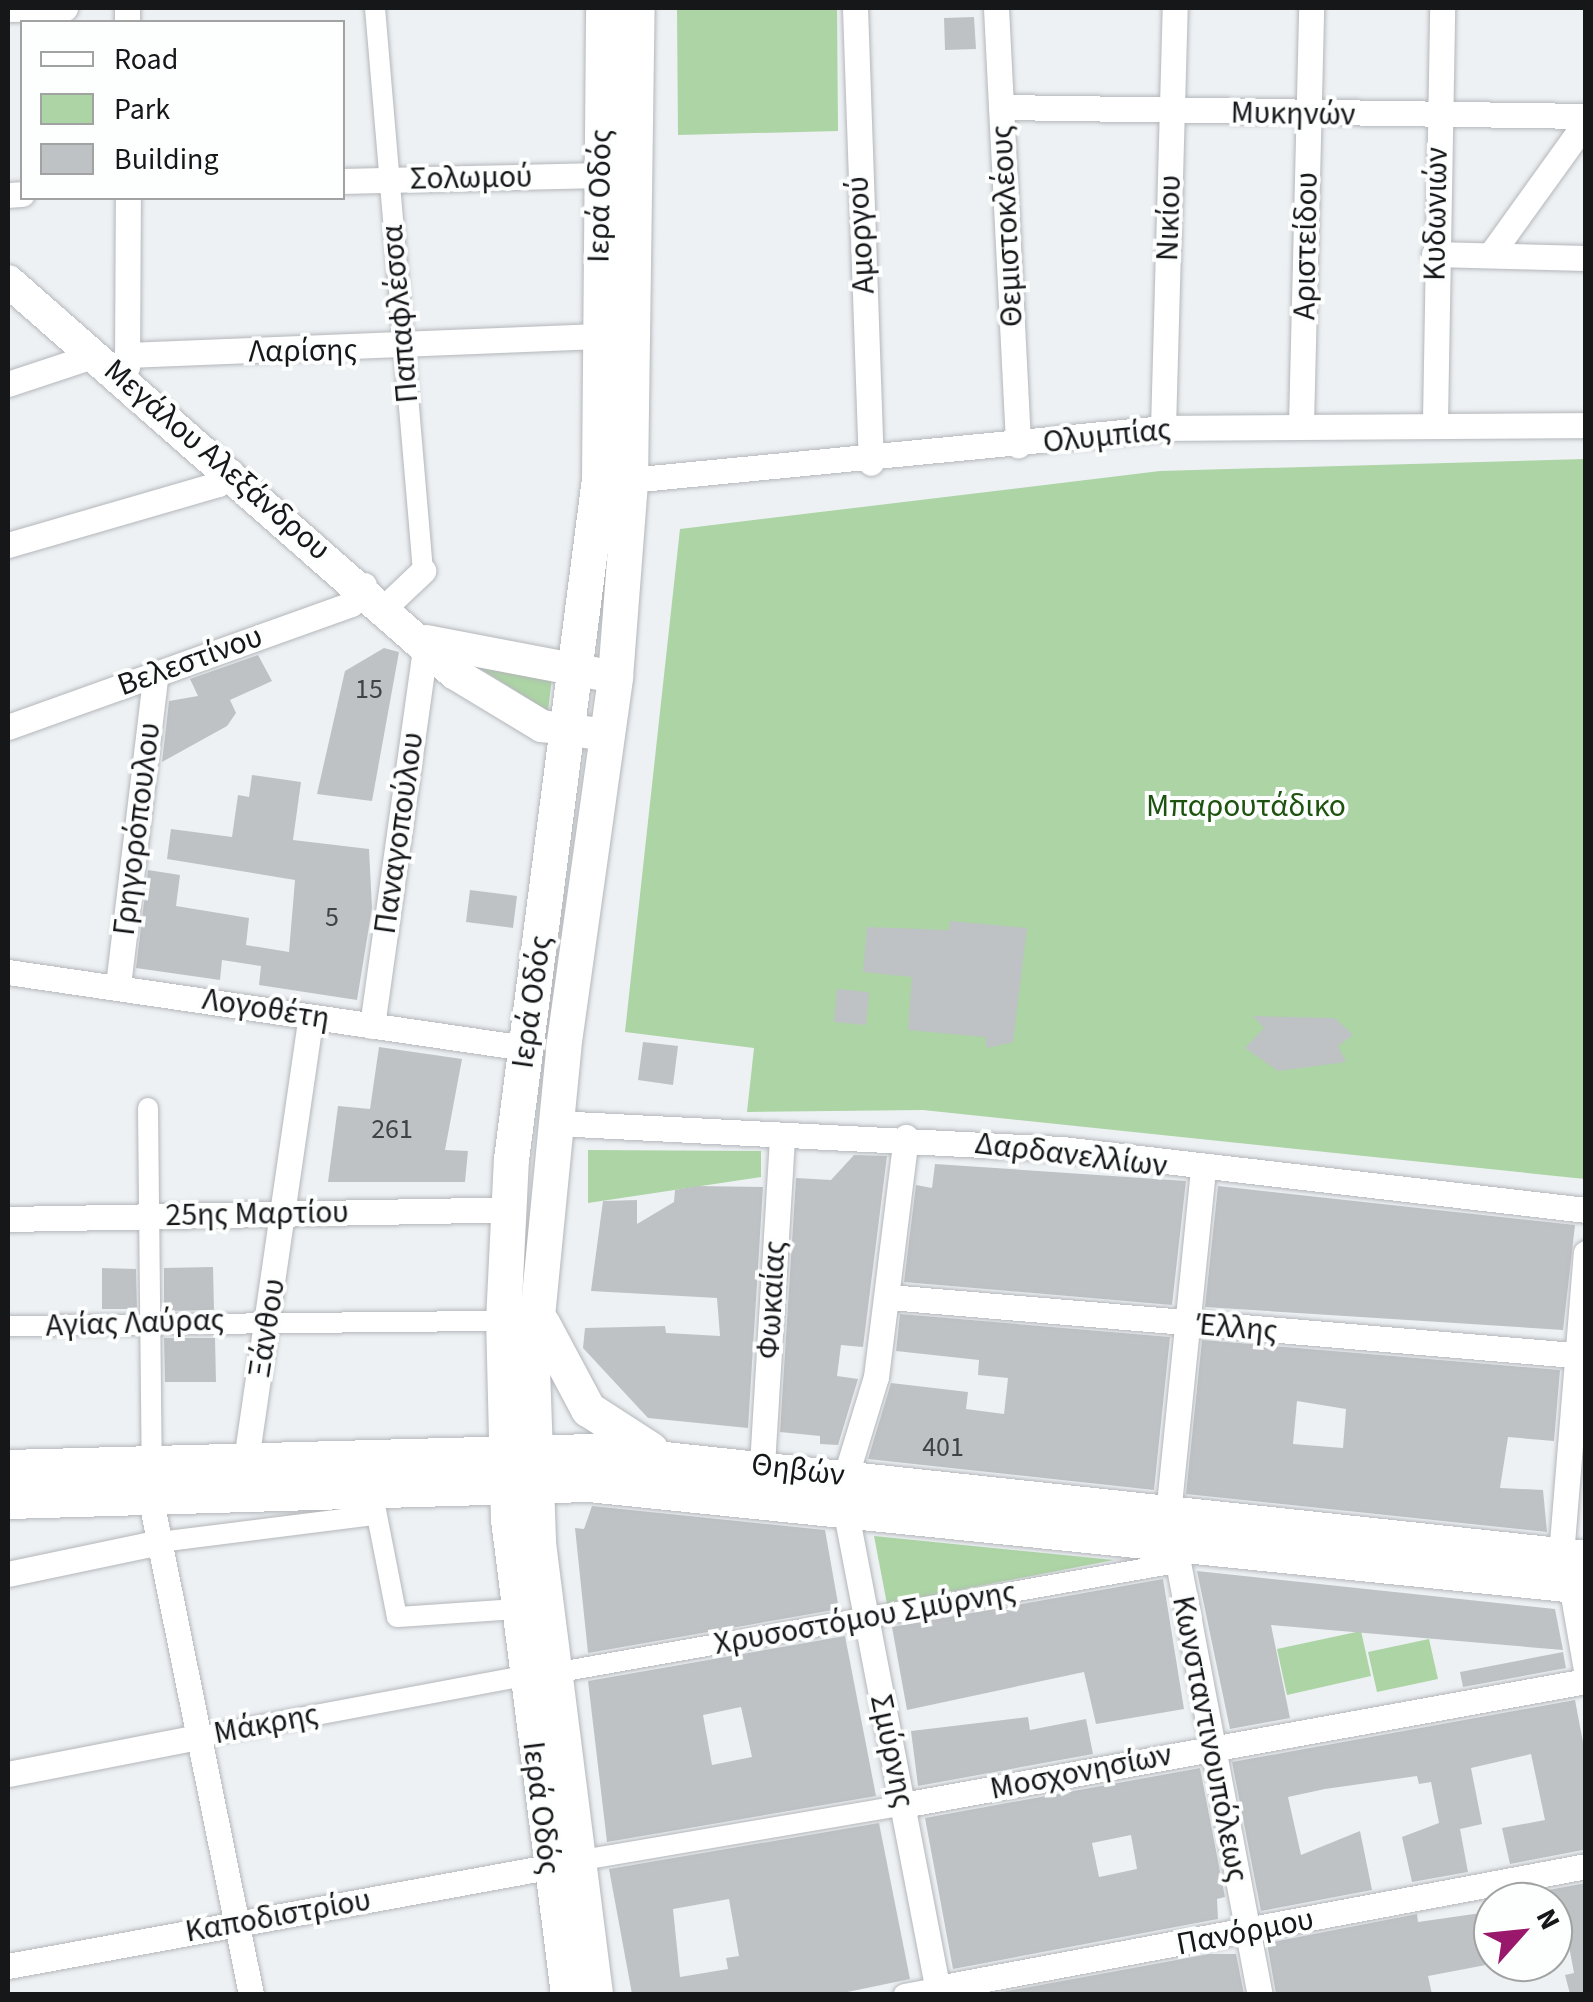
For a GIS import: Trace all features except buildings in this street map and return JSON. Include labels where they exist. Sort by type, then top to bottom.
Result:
[{"type":"main road","name":"Ιερά Οδός","points":[[568,1994],[562,1864],[502,1321],[508,1209],[525,1048],[572,731],[598,480],[602,8]]},
{"type":"main road","name":"Ιερά Οδός","points":[[540,1674],[518,1609],[519,1468],[540,1312],[555,1123],[615,677],[630,480],[638,8]]},
{"type":"main road","points":[[540,1312],[557,1365],[588,1410],[633,1442],[700,1459]]},
{"type":"main road","name":"Θηβών","points":[[8,1467],[373,1502],[519,1468],[700,1459],[762,1464],[846,1492]]},
{"type":"main road","name":"Θηβών","points":[[8,1501],[151,1480],[246,1460],[519,1468],[846,1492],[1172,1540],[1576,1571]]},
{"type":"main road","name":"Ιερά Οδός","points":[[562,1864],[595,1994]]},
{"type":"street","points":[[8,9],[66,8]]},
{"type":"street","name":"Παπαφλέσσα","points":[[374,8],[423,570],[375,595]]},
{"type":"street","name":"Αμοργού","points":[[856,8],[871,463]]},
{"type":"street","name":"Θεμιστοκλέους","points":[[996,8],[1018,445]]},
{"type":"street","name":"Νικίου","points":[[1164,428],[1175,8]]},
{"type":"street","name":"Αριστείδου","points":[[1301,425],[1311,8]]},
{"type":"street","name":"Κυδωνιών","points":[[1436,421],[1434,254],[1442,8]]},
{"type":"street","name":"Μυκηνών","points":[[1001,107],[1586,119]]},
{"type":"street","points":[[1491,254],[1586,119]]},
{"type":"street","name":"Σολωμού","points":[[345,182],[600,175]]},
{"type":"street","points":[[116,364],[128,200]]},
{"type":"street","points":[[1434,254],[1586,258]]},
{"type":"street","name":"Μεγάλου Αλεξάνδρου","points":[[8,281],[116,364],[231,472],[375,595],[468,682],[529,720],[607,735]]},
{"type":"street","name":"Λαρίσης","points":[[8,384],[116,364],[599,336]]},
{"type":"street","name":"Ολυμπίας","points":[[630,480],[871,463],[1164,428],[1436,421],[1586,425]]},
{"type":"street","points":[[8,545],[231,472]]},
{"type":"street","name":"Βελεστίνου","points":[[8,727],[375,595]]},
{"type":"street","points":[[426,641],[615,677]]},
{"type":"street","name":"Παναγοπούλου","points":[[372,1026],[426,641]]},
{"type":"street","name":"Γρηγορόπουλου","points":[[118,985],[156,673]]},
{"type":"street","name":"Λογοθέτη","points":[[8,972],[118,985],[525,1048]]},
{"type":"street","name":"Ξάνθου","points":[[246,1460],[270,1320],[311,1017]]},
{"type":"street","points":[[148,1108],[151,1480],[198,1737],[243,1922],[251,1994]]},
{"type":"street","name":"Δαρδανελλίων","points":[[555,1123],[782,1136],[906,1138],[1586,1210]]},
{"type":"street","name":"Φωκαίας","points":[[762,1464],[782,1136]]},
{"type":"street","name":"Σμύρνης","points":[[906,1138],[888,1297],[846,1492],[864,1618],[938,1991]]},
{"type":"street","name":"Κωνσταντινουπόλεως","points":[[1203,1170],[1187,1324],[1172,1540],[1260,1994]]},
{"type":"street","name":"25ης Μαρτίου","points":[[8,1219],[508,1209]]},
{"type":"street","points":[[1586,1253],[1576,1571],[1586,1670]]},
{"type":"street","name":"Έλλης","points":[[888,1297],[1581,1356]]},
{"type":"street","name":"Αγίας Λαύρας","points":[[8,1326],[152,1321],[502,1321]]},
{"type":"street","points":[[8,1574],[373,1502],[397,1616],[518,1609]]},
{"type":"street","name":"Χρυσοστόμου Σμύρνης","points":[[540,1674],[864,1618],[1172,1540]]},
{"type":"street","name":"Μάκρης","points":[[8,1774],[540,1674]]},
{"type":"street","name":"Μοσχονησίων","points":[[562,1864],[1586,1681]]},
{"type":"street","name":"Καποδιστρίου","points":[[8,1966],[562,1864]]},
{"type":"street","name":"Πανόρμου","points":[[904,1994],[938,1991],[1586,1866]]},
{"type":"green space","points":[[677,8],[837,8],[838,131],[678,135]]},
{"type":"green space","name":"Μπαρουτάδικο","points":[[1585,459],[1585,1179],[923,1110],[747,1112],[754,1048],[625,1032],[680,529],[1160,471]]},
{"type":"green space","points":[[466,660],[552,677],[548,711]]},
{"type":"green space","points":[[588,1150],[761,1151],[761,1177],[588,1203]]},
{"type":"green space","points":[[874,1536],[1114,1560],[887,1604]]},
{"type":"green space","points":[[1361,1631],[1371,1676],[1287,1695],[1277,1649]]},
{"type":"green space","points":[[1429,1639],[1438,1679],[1377,1692],[1368,1652]]}]
